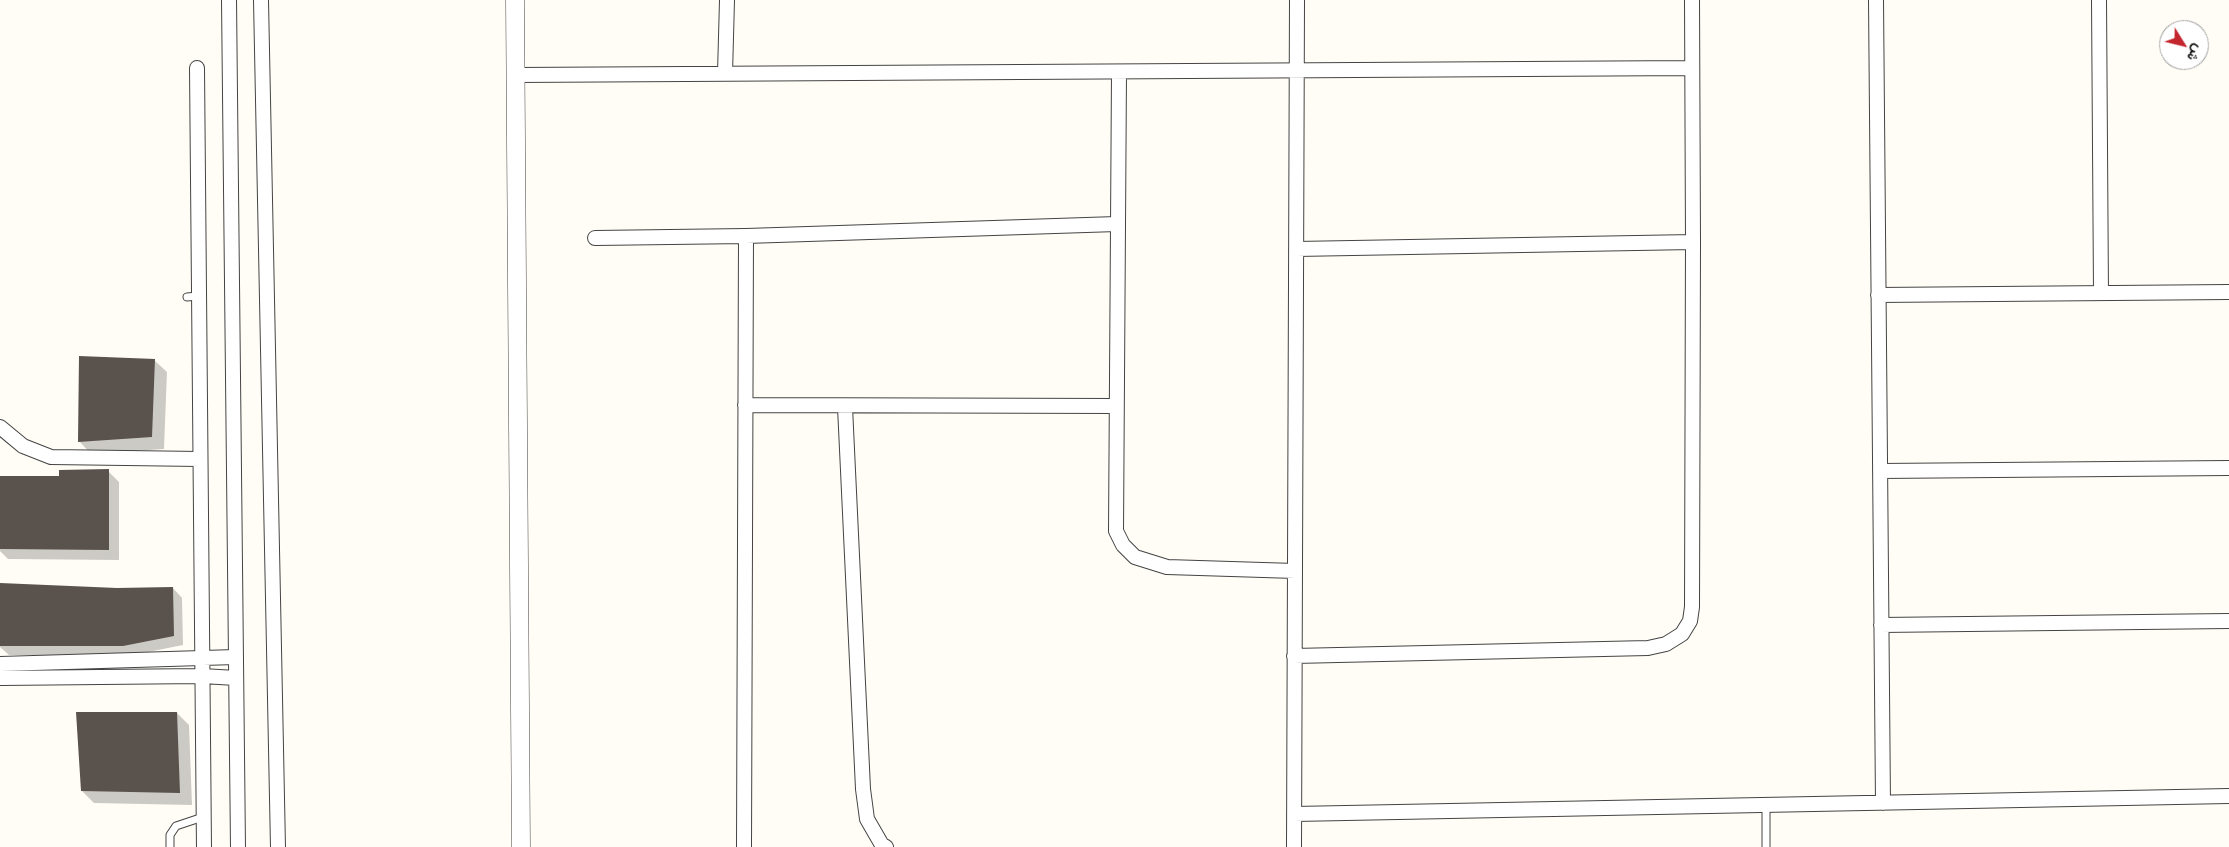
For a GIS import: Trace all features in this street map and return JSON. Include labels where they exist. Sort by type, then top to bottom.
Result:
[{"type":"street","points":[[228,0],[238,847]]},
{"type":"street","points":[[262,0],[278,847]]},
{"type":"street","points":[[515,0],[521,847]]},
{"type":"street","points":[[725,74],[727,0]]},
{"type":"street","points":[[1294,847],[1297,0]]},
{"type":"street","points":[[1294,656],[1648,648],[1666,644],[1682,634],[1690,621],[1692,607],[1692,0]]},
{"type":"street","points":[[1876,0],[1883,803]]},
{"type":"street","points":[[2099,0],[2101,293]]},
{"type":"street","points":[[196,68],[193,297],[200,459],[204,847]]},
{"type":"street","points":[[517,75],[1692,68]]},
{"type":"street","points":[[1119,72],[1114,523],[1119,538],[1129,552],[1143,561],[1167,567],[1295,571]]},
{"type":"street","points":[[595,238],[746,236],[1117,224]]},
{"type":"street","points":[[744,847],[746,236]]},
{"type":"street","points":[[1296,249],[1693,242]]},
{"type":"street","points":[[1878,295],[2229,292]]},
{"type":"street","points":[[745,405],[845,407],[1116,406]]},
{"type":"street","points":[[845,407],[863,789],[867,818],[882,845],[886,847]]},
{"type":"street","points":[[0,427],[23,446],[51,457],[200,459]]},
{"type":"street","points":[[1880,471],[2229,468]]},
{"type":"street","points":[[1881,625],[2229,621]]},
{"type":"street","points":[[0,664],[236,657]]},
{"type":"street","points":[[0,678],[202,676],[236,678]]},
{"type":"street","points":[[1294,814],[2229,796]]},
{"type":"lane","points":[[1766,805],[1766,847]]},
{"type":"lane","points":[[170,847],[170,835],[176,826],[203,817]]},
{"type":"building","points":[[79,356],[155,359],[152,437],[78,442]]},
{"type":"building","points":[[109,469],[109,550],[0,549],[0,476],[59,476],[59,470]]},
{"type":"building","points":[[0,583],[117,588],[173,587],[174,636],[123,646],[0,646]]},
{"type":"building","points":[[76,712],[177,712],[180,793],[81,791]]}]
